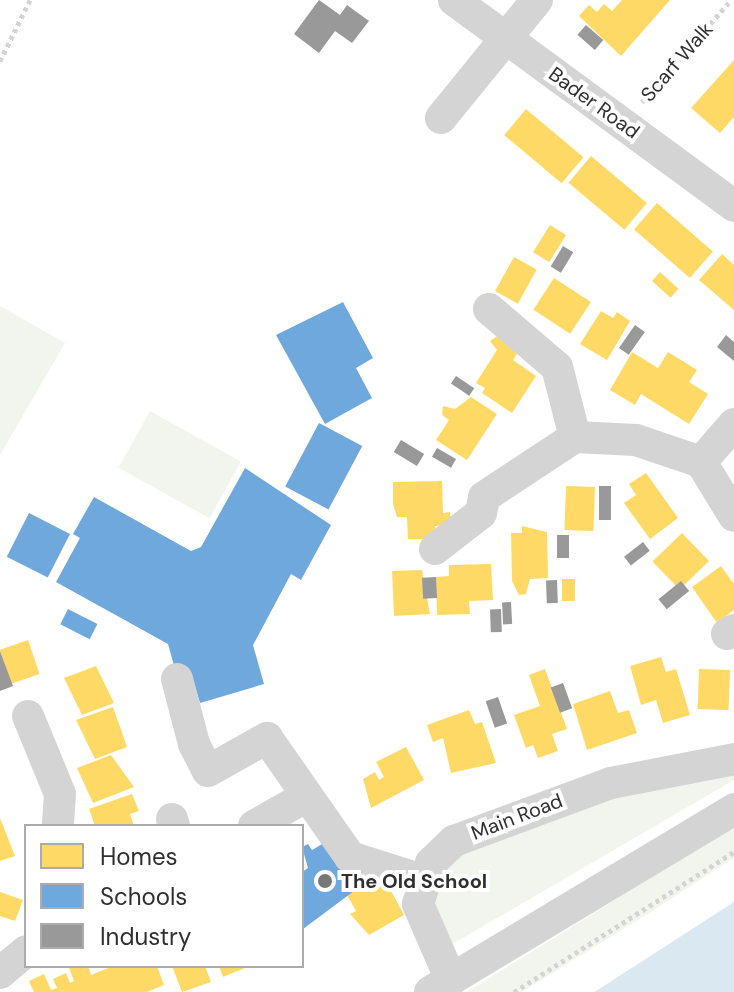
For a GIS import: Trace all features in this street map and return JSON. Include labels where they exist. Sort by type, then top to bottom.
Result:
[{"type":"street","name":"Bader Road","points":[[454,0],[734,206]]},
{"type":"street","points":[[441,118],[537,0]]},
{"type":"street","points":[[489,309],[557,367],[575,437]]},
{"type":"street","points":[[701,462],[734,424]]},
{"type":"street","points":[[435,549],[481,513],[484,497],[575,437],[636,440],[701,462],[734,516]]},
{"type":"street","points":[[177,679],[194,744],[208,771],[267,738],[350,857],[423,880],[418,904],[440,986],[734,809]]},
{"type":"street","points":[[28,716],[60,794],[58,824]]},
{"type":"street","name":"Main Road","points":[[423,880],[431,863],[454,841],[509,817],[611,783],[734,759]]},
{"type":"street","points":[[258,824],[307,796]]},
{"type":"street","points":[[0,973],[24,953]]},
{"type":"path","points":[[0,61],[30,0]]},
{"type":"path","name":"Scarf Walk","points":[[623,124],[731,0]]},
{"type":"path","points":[[514,992],[734,852]]},
{"type":"shaded area","points":[[0,306],[65,343],[0,455]]},
{"type":"shaded area","points":[[150,411],[241,461],[209,518],[118,468]]},
{"type":"shaded area","points":[[734,765],[734,780],[449,946],[433,911],[433,894],[451,857],[542,815]]},
{"type":"shaded area","points":[[734,826],[734,858],[522,992],[467,992]]},
{"type":"shaded area","points":[[734,902],[734,992],[594,992],[599,989]]},
{"type":"building: Homes","points":[[622,0],[670,0],[621,56],[579,16],[589,5],[597,12],[604,4],[612,11]]},
{"type":"building: Homes","points":[[734,60],[734,117],[720,133],[691,108]]},
{"type":"building: Homes","points":[[526,109],[583,157],[562,183],[504,135]]},
{"type":"building: Homes","points":[[591,156],[647,203],[624,230],[569,183]]},
{"type":"building: Homes","points":[[657,203],[713,252],[690,278],[634,229]]},
{"type":"building: Homes","points":[[550,225],[566,235],[549,262],[533,252]]},
{"type":"building: Homes","points":[[722,254],[734,265],[734,310],[699,280]]},
{"type":"building: Homes","points":[[514,257],[537,270],[518,304],[495,291]]},
{"type":"building: Homes","points":[[660,272],[679,289],[671,298],[652,281]]},
{"type":"building: Homes","points":[[554,278],[591,302],[570,334],[533,310]]},
{"type":"building: Homes","points":[[601,311],[613,318],[617,312],[630,321],[607,360],[580,344]]},
{"type":"building: Homes","points":[[499,335],[520,349],[513,360],[536,376],[512,413],[482,393],[485,388],[476,383],[497,350],[490,341]]},
{"type":"building: Homes","points":[[632,352],[658,368],[668,352],[697,370],[689,382],[708,394],[689,424],[641,394],[635,405],[610,390]]},
{"type":"building: Homes","points":[[471,397],[497,414],[467,460],[436,440],[449,420],[442,415],[443,406],[455,409]]},
{"type":"building: Homes","points":[[646,473],[678,518],[650,539],[624,503],[636,495],[629,484]]},
{"type":"building: Homes","points":[[442,481],[443,513],[450,512],[451,525],[435,526],[436,539],[408,539],[407,517],[397,517],[393,504],[393,482]]},
{"type":"building: Homes","points":[[566,486],[595,487],[593,531],[564,530]]},
{"type":"building: Homes","points":[[522,526],[547,532],[548,578],[530,579],[526,594],[519,595],[512,581],[511,533],[522,533]]},
{"type":"building: Homes","points":[[682,533],[709,561],[680,590],[653,561]]},
{"type":"building: Homes","points":[[491,564],[493,600],[469,601],[470,614],[437,615],[436,577],[449,576],[449,565]]},
{"type":"building: Homes","points":[[721,566],[734,584],[734,610],[717,623],[692,587]]},
{"type":"building: Homes","points":[[422,570],[430,614],[394,616],[392,571]]},
{"type":"building: Homes","points":[[562,579],[575,579],[575,601],[562,601]]},
{"type":"building: Homes","points":[[28,640],[40,674],[11,684],[0,650]]},
{"type":"building: Homes","points":[[661,657],[666,672],[676,669],[690,715],[663,723],[656,700],[641,705],[630,666]]},
{"type":"building: Homes","points":[[96,666],[114,703],[82,715],[64,678]]},
{"type":"building: Homes","points":[[545,669],[567,729],[552,734],[558,751],[538,758],[533,745],[526,748],[514,715],[540,706],[529,675]]},
{"type":"building: Homes","points":[[699,669],[730,670],[729,710],[698,709]]},
{"type":"building: Homes","points":[[610,691],[618,713],[629,710],[637,733],[587,750],[573,704]]},
{"type":"building: Homes","points":[[113,707],[127,747],[95,759],[76,720]]},
{"type":"building: Homes","points":[[469,710],[475,724],[482,722],[496,763],[451,773],[443,738],[433,742],[427,725]]},
{"type":"building: Homes","points":[[406,747],[424,780],[371,808],[363,779],[375,772],[379,780],[384,777],[376,762]]},
{"type":"building: Homes","points":[[111,755],[134,787],[93,803],[77,768]]},
{"type":"building: Homes","points":[[132,794],[139,811],[130,814],[133,824],[94,824],[89,809]]},
{"type":"building: Homes","points":[[0,818],[15,856],[0,861]]},
{"type":"building: Homes","points":[[374,875],[383,876],[404,915],[369,935],[350,914],[356,911],[347,895]]},
{"type":"building: Homes","points":[[0,892],[23,900],[15,921],[0,916]]},
{"type":"building: Homes","points":[[69,968],[89,968],[91,975],[108,968],[158,968],[164,985],[147,992],[34,992],[29,981],[44,974],[51,990],[57,988],[53,979],[66,973],[70,983],[74,981]]},
{"type":"building: Homes","points":[[173,968],[206,968],[211,982],[182,992]]},
{"type":"building: Homes","points":[[220,968],[245,968],[223,977]]},
{"type":"building: Schools","points":[[343,302],[373,358],[356,368],[372,398],[325,424],[276,335]]},
{"type":"building: Schools","points":[[319,423],[362,446],[328,510],[285,487]]},
{"type":"building: Schools","points":[[245,468],[331,525],[301,580],[291,574],[253,645],[264,684],[200,703],[194,683],[180,687],[168,644],[56,582],[80,538],[73,534],[94,497],[191,551],[201,547]]},
{"type":"building: Schools","points":[[29,513],[70,534],[48,578],[7,557]]},
{"type":"building: Schools","points":[[68,609],[97,624],[90,639],[60,624]]},
{"type":"building: Schools","name":"The Old School","points":[[324,843],[354,891],[304,928],[304,871],[308,868],[304,846],[308,844],[312,850]]},
{"type":"building: Industry","points":[[319,0],[340,15],[347,5],[369,21],[352,43],[335,31],[319,53],[294,34]]},
{"type":"building: Industry","points":[[586,25],[603,40],[595,50],[577,35]]},
{"type":"building: Industry","points":[[563,246],[573,252],[561,273],[551,267]]},
{"type":"building: Industry","points":[[635,325],[645,332],[629,355],[619,348]]},
{"type":"building: Industry","points":[[726,335],[734,342],[734,361],[717,347]]},
{"type":"building: Industry","points":[[456,376],[474,388],[469,396],[451,383]]},
{"type":"building: Industry","points":[[401,440],[424,454],[417,466],[394,452]]},
{"type":"building: Industry","points":[[437,448],[456,459],[451,468],[432,457]]},
{"type":"building: Industry","points":[[599,486],[611,486],[611,520],[599,520]]},
{"type":"building: Industry","points":[[557,535],[569,535],[569,558],[557,558]]},
{"type":"building: Industry","points":[[643,542],[650,551],[631,565],[624,557]]},
{"type":"building: Industry","points":[[436,577],[437,598],[423,599],[422,578]]},
{"type":"building: Industry","points":[[546,580],[557,580],[558,603],[547,603]]},
{"type":"building: Industry","points":[[681,581],[689,591],[667,609],[658,599]]},
{"type":"building: Industry","points":[[502,602],[511,602],[512,624],[503,624]]},
{"type":"building: Industry","points":[[490,609],[501,609],[502,632],[491,632]]},
{"type":"building: Industry","points":[[0,651],[13,686],[0,691]]},
{"type":"building: Industry","points":[[563,683],[572,708],[560,713],[551,687]]},
{"type":"building: Industry","points":[[498,697],[507,723],[495,728],[486,701]]},
{"type":"place","name":"The Old School","points":[[325,881]]}]
